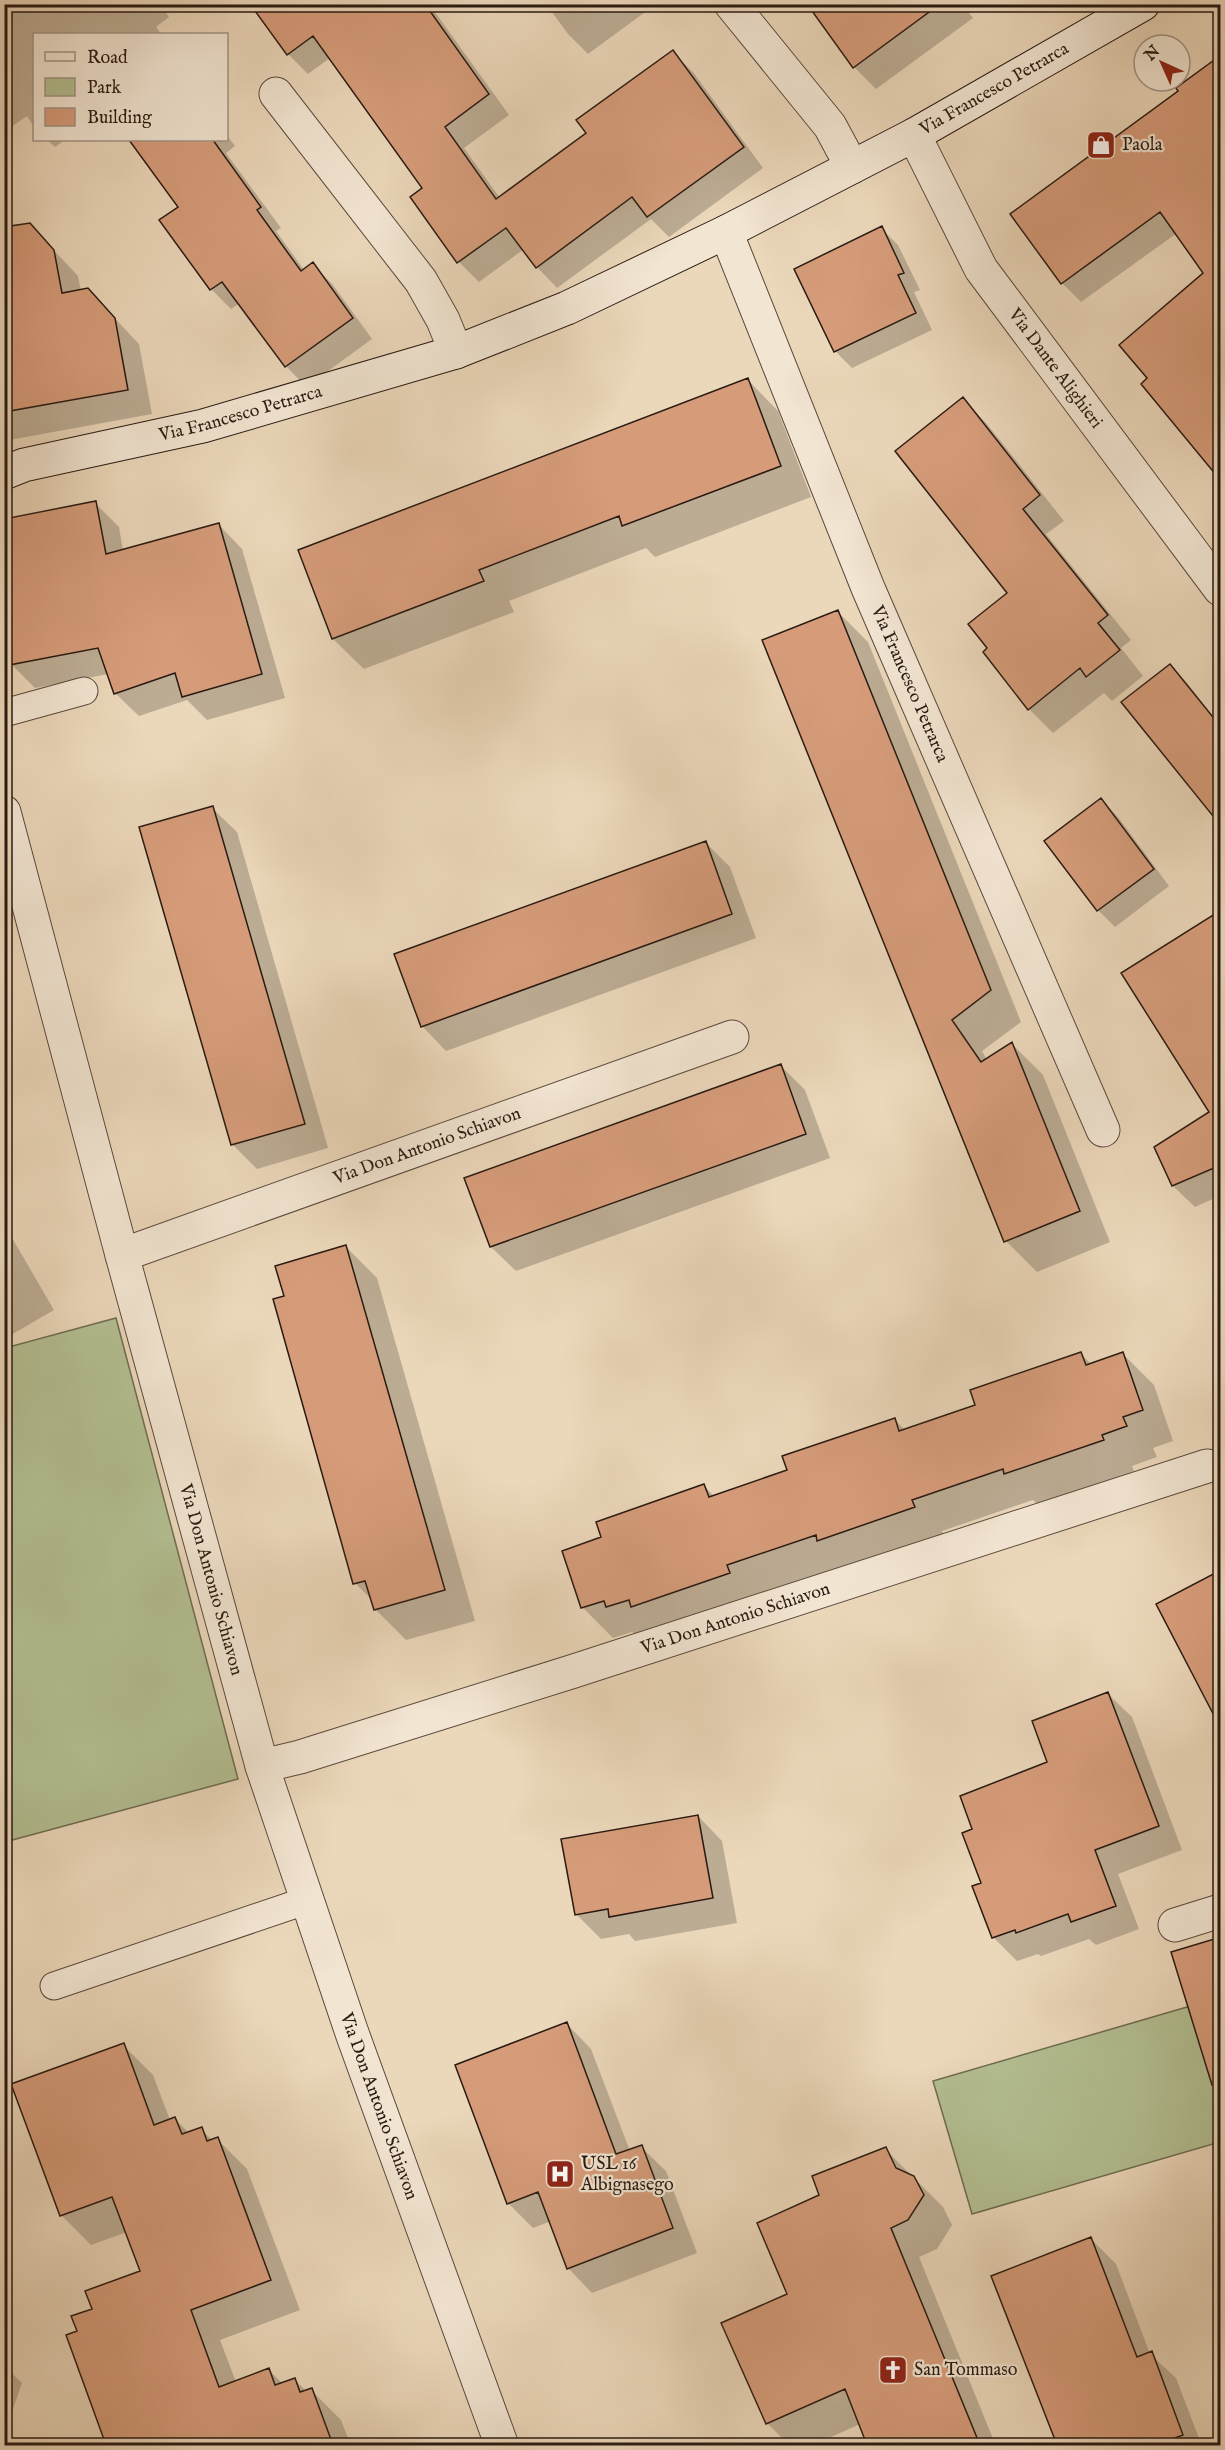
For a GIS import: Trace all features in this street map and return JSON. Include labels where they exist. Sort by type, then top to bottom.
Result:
[{"type":"street","points":[[730,4],[830,126],[852,167]]},
{"type":"street","name":"Via Francesco Petrarca","points":[[11,468],[203,426],[456,352],[567,308],[726,232],[914,135],[1140,6]]},
{"type":"street","points":[[276,94],[421,281],[443,321],[456,352]]},
{"type":"street","name":"Via Dante Alighieri","points":[[914,135],[981,269],[1221,589]]},
{"type":"street","name":"Via Francesco Petrarca","points":[[726,232],[868,588],[1103,1130]]},
{"type":"street","name":"Via Don Antonio Schiavon","points":[[4,812],[262,1766],[355,2041],[502,2445]]},
{"type":"street","name":"Via Don Antonio Schiavon","points":[[122,1255],[732,1037]]},
{"type":"street","name":"Via Don Antonio Schiavon","points":[[262,1766],[300,1757],[574,1671],[1207,1466]]},
{"type":"street","points":[[1175,1925],[1221,1911]]},
{"type":"lane","points":[[4,713],[84,691]]},
{"type":"lane","points":[[54,1986],[308,1900]]},
{"type":"green space","points":[[116,1318],[238,1779],[5,1842],[5,1348]]},
{"type":"green space","points":[[1194,2005],[1220,2096],[1220,2142],[972,2214],[933,2081]]},
{"type":"building","points":[[250,4],[425,4],[489,94],[445,127],[496,199],[586,133],[576,120],[673,50],[744,147],[647,217],[632,197],[536,268],[506,228],[457,263],[410,197],[422,188],[313,36],[287,55]]},
{"type":"building","points":[[807,4],[940,4],[853,68]]},
{"type":"building","points":[[1221,55],[1221,481],[1141,384],[1147,378],[1119,345],[1203,273],[1160,212],[1061,284],[1010,214],[1175,93],[1192,93],[1192,76]]},
{"type":"building","points":[[130,141],[214,141],[261,207],[257,210],[301,271],[313,262],[353,318],[285,367],[222,282],[210,290],[159,220],[178,207]]},
{"type":"building","points":[[30,223],[54,250],[62,293],[88,288],[115,318],[128,390],[4,412],[4,227]]},
{"type":"building","points":[[882,226],[904,273],[898,275],[916,313],[834,352],[794,269]]},
{"type":"building","points":[[748,378],[781,466],[622,526],[619,516],[479,570],[484,581],[332,639],[298,550]]},
{"type":"building","points":[[963,397],[1040,495],[1023,509],[1108,615],[1098,623],[1120,650],[1086,677],[1080,668],[1028,710],[983,652],[987,648],[968,624],[1007,593],[895,451]]},
{"type":"building","points":[[96,501],[106,554],[219,523],[262,674],[182,697],[175,673],[114,694],[98,648],[9,665],[4,638],[4,519]]},
{"type":"building","points":[[838,610],[991,990],[952,1020],[981,1062],[1012,1042],[1080,1211],[1004,1242],[762,640]]},
{"type":"building","points":[[1170,664],[1221,727],[1221,826],[1121,702]]},
{"type":"building","points":[[1101,798],[1154,869],[1097,911],[1044,841]]},
{"type":"building","points":[[213,806],[305,1124],[231,1145],[139,827]]},
{"type":"building","points":[[706,841],[732,914],[421,1027],[394,954]]},
{"type":"building","points":[[1221,910],[1221,1165],[1172,1186],[1154,1147],[1209,1112],[1121,973]]},
{"type":"building","points":[[781,1064],[806,1134],[490,1247],[464,1178]]},
{"type":"building","points":[[346,1245],[445,1590],[374,1610],[365,1581],[353,1584],[273,1299],[284,1296],[275,1266]]},
{"type":"building","points":[[1081,1352],[1086,1365],[1123,1352],[1143,1410],[1123,1417],[1127,1426],[1102,1435],[1104,1440],[1004,1474],[1003,1469],[912,1500],[915,1507],[817,1541],[816,1535],[727,1565],[730,1573],[631,1607],[629,1600],[606,1607],[604,1601],[581,1608],[562,1551],[601,1537],[596,1522],[704,1484],[709,1497],[787,1470],[782,1456],[895,1418],[899,1431],[975,1405],[970,1390]]},
{"type":"building","points":[[1221,1570],[1221,1729],[1156,1604]]},
{"type":"building","points":[[1108,1692],[1159,1826],[1095,1850],[1116,1906],[1071,1922],[1068,1914],[1016,1933],[1015,1930],[992,1938],[972,1886],[981,1883],[962,1833],[972,1829],[960,1796],[1047,1762],[1032,1721]]},
{"type":"building","points":[[698,1815],[713,1898],[609,1917],[608,1909],[575,1915],[561,1839]]},
{"type":"building","points":[[1221,1937],[1221,2084],[1212,2085],[1171,1952]]},
{"type":"building","points":[[567,2022],[616,2154],[642,2145],[673,2228],[567,2269],[538,2192],[507,2204],[455,2065]]},
{"type":"building","points":[[124,2043],[154,2125],[175,2117],[182,2134],[202,2127],[207,2141],[218,2137],[271,2280],[191,2310],[219,2387],[269,2368],[275,2385],[295,2378],[300,2392],[312,2388],[333,2445],[106,2445],[66,2335],[77,2331],[71,2316],[92,2309],[85,2291],[140,2271],[112,2197],[60,2216],[11,2084]]},
{"type":"building","name":"San Tommaso","points":[[886,2147],[896,2168],[914,2176],[924,2195],[908,2220],[891,2228],[980,2445],[867,2445],[845,2389],[766,2424],[721,2323],[787,2294],[757,2223],[819,2195],[812,2176]]},
{"type":"building","points":[[1091,2237],[1137,2357],[1152,2351],[1183,2435],[1156,2445],[1057,2445],[991,2276]]},
{"type":"place","name":"Paola","points":[[1101,145]]},
{"type":"place","name":"USL 16 Albignasego","points":[[560,2174]]},
{"type":"place","name":"San Tommaso","points":[[893,2370]]}]
